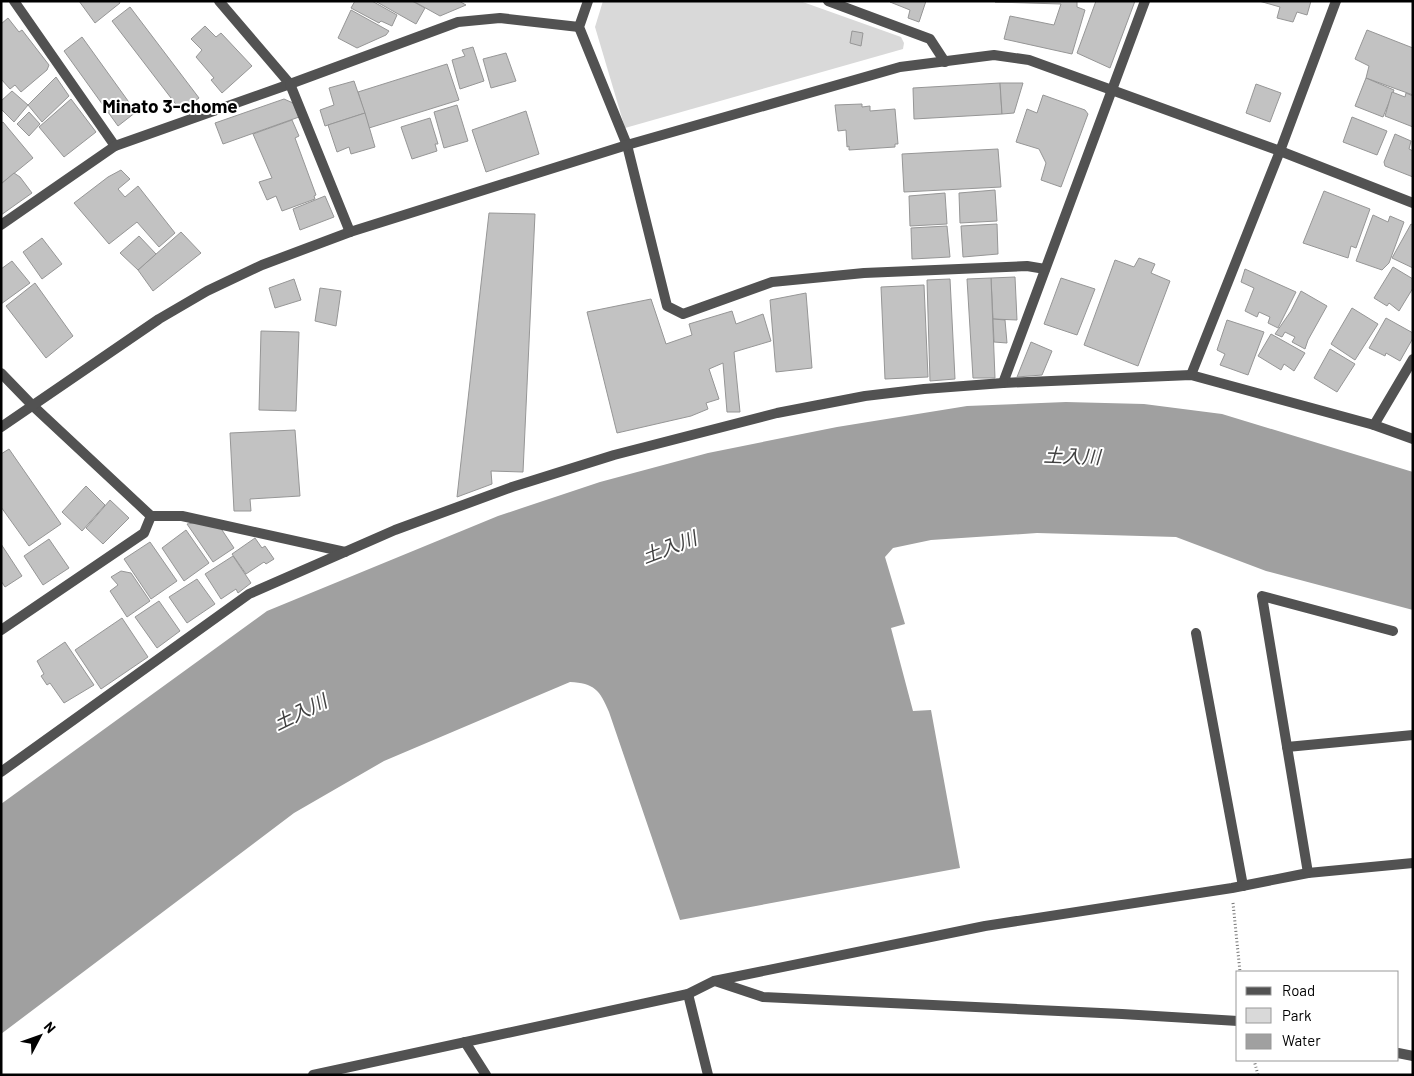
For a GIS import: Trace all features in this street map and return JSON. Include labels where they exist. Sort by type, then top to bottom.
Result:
[{"type":"street","points":[[14,1],[116,146]]},
{"type":"street","points":[[219,1],[290,84],[350,232]]},
{"type":"street","points":[[588,1],[580,27],[627,145],[668,306],[682,314],[772,282],[864,273],[1027,266],[1045,269]]},
{"type":"street","points":[[828,1],[930,39],[945,62]]},
{"type":"street","points":[[1004,383],[1145,1]]},
{"type":"street","points":[[1191,375],[1280,151],[1336,1]]},
{"type":"street","points":[[1,225],[116,146],[458,22],[500,18],[580,27]]},
{"type":"street","points":[[1,427],[159,319],[207,291],[262,265],[350,232],[627,145],[900,68],[994,55],[1029,60],[1280,151],[1413,203]]},
{"type":"street","points":[[1374,425],[1413,359]]},
{"type":"street","points":[[1,373],[32,405],[150,516],[182,516],[345,552]]},
{"type":"street","points":[[1,772],[249,594],[395,530],[512,487],[624,452],[778,413],[865,396],[924,389],[1004,383],[1191,375],[1374,425],[1413,439]]},
{"type":"street","points":[[1,630],[144,532],[150,516]]},
{"type":"street","points":[[1308,874],[1262,596],[1394,631]]},
{"type":"street","points":[[1196,632],[1243,886]]},
{"type":"street","points":[[1287,747],[1413,735]]},
{"type":"street","points":[[313,1075],[688,994],[714,981],[984,926],[1232,888],[1308,874],[1413,863]]},
{"type":"street","points":[[714,981],[763,997],[1236,1021]]},
{"type":"street","points":[[688,994],[708,1075]]},
{"type":"street","points":[[464,1042],[486,1075]]},
{"type":"street","points":[[1399,1053],[1413,1056]]},
{"type":"path","points":[[1232,888],[1240,971]]},
{"type":"path","points":[[1254,1061],[1258,1075]]},
{"type":"green space","points":[[603,1],[800,1],[901,37],[904,43],[903,49],[625,128],[595,27]]},
{"type":"water","name":"土入川","points":[[1066,402],[1144,404],[1222,414],[1413,472],[1413,610],[1266,571],[1176,537],[1037,533],[931,540],[893,548],[885,557],[905,624],[891,628],[913,711],[931,710],[960,868],[680,920],[606,704],[599,693],[591,686],[570,682],[384,761],[294,813],[1,1034],[1,804],[267,611],[498,516],[600,482],[708,453],[837,427],[967,406]]},
{"type":"building","points":[[79,1],[119,1],[120,3],[95,23]]},
{"type":"building","points":[[355,1],[372,1],[397,15],[392,26],[381,21],[379,23],[351,8]]},
{"type":"building","points":[[375,1],[412,1],[425,8],[416,24]]},
{"type":"building","points":[[413,1],[459,1],[466,5],[440,16]]},
{"type":"building","points":[[926,1],[919,22],[908,18],[910,10],[890,2]]},
{"type":"building","points":[[1077,1],[1077,7],[1085,10],[1072,54],[1004,39],[1010,16],[1054,25],[1061,4],[995,2]]},
{"type":"building","points":[[1096,1],[1135,1],[1110,68],[1077,53]]},
{"type":"building","points":[[1259,1],[1311,1],[1307,15],[1297,12],[1293,22],[1277,18],[1280,7]]},
{"type":"building","points":[[130,7],[199,98],[181,111],[112,21]]},
{"type":"building","points":[[351,10],[389,31],[386,35],[357,48],[338,38]]},
{"type":"building","points":[[8,18],[19,32],[22,30],[49,65],[47,70],[21,92],[15,85],[10,89],[1,79],[1,24]]},
{"type":"building","points":[[205,26],[216,37],[221,33],[252,66],[222,93],[211,80],[214,78],[196,57],[202,50],[191,39]]},
{"type":"building","points":[[1367,30],[1413,48],[1413,95],[1366,78],[1369,66],[1355,59]]},
{"type":"building","points":[[852,31],[863,33],[861,46],[850,43]]},
{"type":"building","points":[[82,37],[136,112],[118,126],[64,51]]},
{"type":"building","points":[[473,47],[484,81],[460,89],[452,60],[465,56],[462,50]]},
{"type":"building","points":[[506,53],[516,81],[491,88],[483,59]]},
{"type":"building","points":[[447,64],[459,100],[369,128],[358,92]]},
{"type":"building","points":[[56,77],[69,96],[42,122],[28,105]]},
{"type":"building","points":[[1366,78],[1394,90],[1383,117],[1355,106]]},
{"type":"building","points":[[354,81],[365,113],[325,126],[320,110],[334,105],[329,88]]},
{"type":"building","points":[[1000,83],[1002,114],[914,119],[913,88]]},
{"type":"building","points":[[1000,83],[1023,83],[1014,113],[1002,114]]},
{"type":"building","points":[[1256,84],[1281,93],[1270,122],[1246,113]]},
{"type":"building","points":[[12,91],[28,105],[14,122],[1,109],[1,101]]},
{"type":"building","points":[[1392,92],[1405,97],[1406,93],[1413,96],[1413,127],[1385,116]]},
{"type":"building","points":[[1043,95],[1085,110],[1088,114],[1061,187],[1041,180],[1046,163],[1039,149],[1016,142],[1027,109],[1037,113]]},
{"type":"building","points":[[71,99],[96,132],[64,157],[39,127]]},
{"type":"building","points":[[284,99],[293,103],[299,117],[223,144],[215,123]]},
{"type":"building","points":[[862,104],[862,107],[870,106],[870,111],[895,109],[898,144],[895,144],[895,147],[849,150],[849,146],[847,147],[846,130],[838,131],[835,105]]},
{"type":"building","points":[[457,105],[468,141],[444,148],[434,112]]},
{"type":"building","points":[[526,111],[539,154],[486,172],[472,130]]},
{"type":"building","points":[[29,112],[40,124],[29,136],[17,124]]},
{"type":"building","points":[[365,113],[375,147],[351,154],[349,147],[337,152],[328,125]]},
{"type":"building","points":[[1352,117],[1387,131],[1377,155],[1343,142]]},
{"type":"building","points":[[430,118],[438,144],[435,144],[437,151],[412,159],[401,127]]},
{"type":"building","points":[[292,120],[299,136],[295,138],[316,195],[314,196],[315,199],[282,211],[276,196],[267,200],[259,182],[272,178],[253,134]]},
{"type":"building","points":[[3,122],[33,158],[1,184],[1,123]]},
{"type":"building","points":[[1395,134],[1411,141],[1409,149],[1413,151],[1413,177],[1385,166],[1384,162]]},
{"type":"building","points":[[998,149],[1001,187],[904,192],[902,154]]},
{"type":"building","points":[[121,170],[130,179],[118,189],[125,197],[138,186],[175,233],[159,247],[137,222],[109,244],[74,203],[108,177]]},
{"type":"building","points":[[14,173],[20,177],[32,193],[1,215],[1,184]]},
{"type":"building","points":[[995,190],[997,221],[960,223],[959,193]]},
{"type":"building","points":[[1324,191],[1370,209],[1356,248],[1351,246],[1348,258],[1303,243]]},
{"type":"building","points":[[945,193],[947,224],[910,226],[909,196]]},
{"type":"building","points":[[325,196],[334,217],[300,230],[293,209]]},
{"type":"building","points":[[489,213],[535,214],[523,472],[491,471],[492,484],[457,497]]},
{"type":"building","points":[[1373,215],[1388,222],[1390,216],[1404,222],[1389,263],[1382,270],[1356,261]]},
{"type":"building","points":[[997,224],[998,254],[963,257],[961,226]]},
{"type":"building","points":[[1411,224],[1413,225],[1413,268],[1392,258]]},
{"type":"building","points":[[947,226],[950,257],[912,259],[911,228]]},
{"type":"building","points":[[181,232],[201,253],[153,291],[138,270]]},
{"type":"building","points":[[139,236],[156,254],[138,270],[120,253]]},
{"type":"building","points":[[42,238],[62,264],[42,279],[23,252]]},
{"type":"building","points":[[1139,258],[1155,264],[1151,273],[1170,281],[1138,366],[1084,345],[1115,260],[1134,267]]},
{"type":"building","points":[[12,261],[30,283],[1,304],[1,269]]},
{"type":"building","points":[[1393,267],[1413,279],[1413,288],[1399,311],[1389,303],[1387,306],[1374,298]]},
{"type":"building","points":[[1245,269],[1296,292],[1278,328],[1268,323],[1270,317],[1259,312],[1257,317],[1245,311],[1254,288],[1241,282]]},
{"type":"building","points":[[1015,277],[1017,320],[993,319],[991,278]]},
{"type":"building","points":[[991,278],[995,378],[973,378],[967,279]]},
{"type":"building","points":[[1061,278],[1095,289],[1077,335],[1044,324]]},
{"type":"building","points":[[294,279],[301,300],[275,308],[269,288]]},
{"type":"building","points":[[950,279],[955,379],[930,381],[927,280]]},
{"type":"building","points":[[35,283],[73,336],[46,358],[6,306]]},
{"type":"building","points":[[924,285],[928,377],[885,379],[881,287]]},
{"type":"building","points":[[320,288],[341,291],[336,326],[315,321]]},
{"type":"building","points":[[1301,291],[1327,306],[1305,349],[1292,342],[1295,337],[1285,332],[1282,337],[1275,334],[1291,311]]},
{"type":"building","points":[[806,293],[812,368],[776,372],[770,300]]},
{"type":"building","points":[[651,299],[666,344],[692,335],[689,324],[732,311],[736,324],[763,314],[771,341],[734,352],[740,412],[727,412],[723,363],[709,369],[719,399],[706,403],[708,409],[691,416],[617,433],[587,312]]},
{"type":"building","points":[[1352,308],[1378,324],[1355,360],[1331,344]]},
{"type":"building","points":[[1386,318],[1413,333],[1413,338],[1400,361],[1386,353],[1385,356],[1369,348]]},
{"type":"building","points":[[993,319],[1005,320],[1007,343],[994,342]]},
{"type":"building","points":[[1227,320],[1264,332],[1248,375],[1220,365],[1225,354],[1217,350]]},
{"type":"building","points":[[261,331],[299,332],[296,411],[259,410]]},
{"type":"building","points":[[1271,334],[1305,353],[1294,371],[1284,364],[1281,370],[1258,356]]},
{"type":"building","points":[[1031,342],[1052,351],[1042,375],[1017,377]]},
{"type":"building","points":[[1330,349],[1355,364],[1337,392],[1314,378]]},
{"type":"building","points":[[295,430],[300,496],[250,499],[251,511],[234,511],[230,433]]},
{"type":"building","points":[[9,449],[61,524],[29,546],[1,507],[1,454]]},
{"type":"building","points":[[86,486],[105,505],[82,531],[62,512]]},
{"type":"building","points":[[110,500],[129,518],[103,544],[86,528]]},
{"type":"building","points":[[200,522],[218,524],[234,548],[213,562],[187,524]]},
{"type":"building","points":[[186,530],[209,563],[184,581],[162,548]]},
{"type":"building","points":[[255,538],[262,548],[265,546],[274,559],[266,564],[264,562],[246,574],[232,554]]},
{"type":"building","points":[[49,539],[69,568],[43,585],[24,556]]},
{"type":"building","points":[[150,542],[177,581],[151,599],[124,559]]},
{"type":"building","points":[[1,544],[22,576],[5,587],[1,581]]},
{"type":"building","points":[[233,556],[251,583],[238,593],[236,589],[221,599],[205,574]]},
{"type":"building","points":[[121,571],[131,573],[150,601],[127,617],[110,591],[118,585],[111,577]]},
{"type":"building","points":[[197,579],[215,604],[187,623],[169,597]]},
{"type":"building","points":[[159,601],[180,631],[157,648],[135,617]]},
{"type":"building","points":[[122,618],[148,657],[101,689],[75,650]]},
{"type":"building","points":[[65,642],[94,685],[64,703],[50,683],[47,685],[41,676],[44,674],[37,661]]},
{"type":"district","name":"Minato 3-chome","points":[[170,106]]}]
